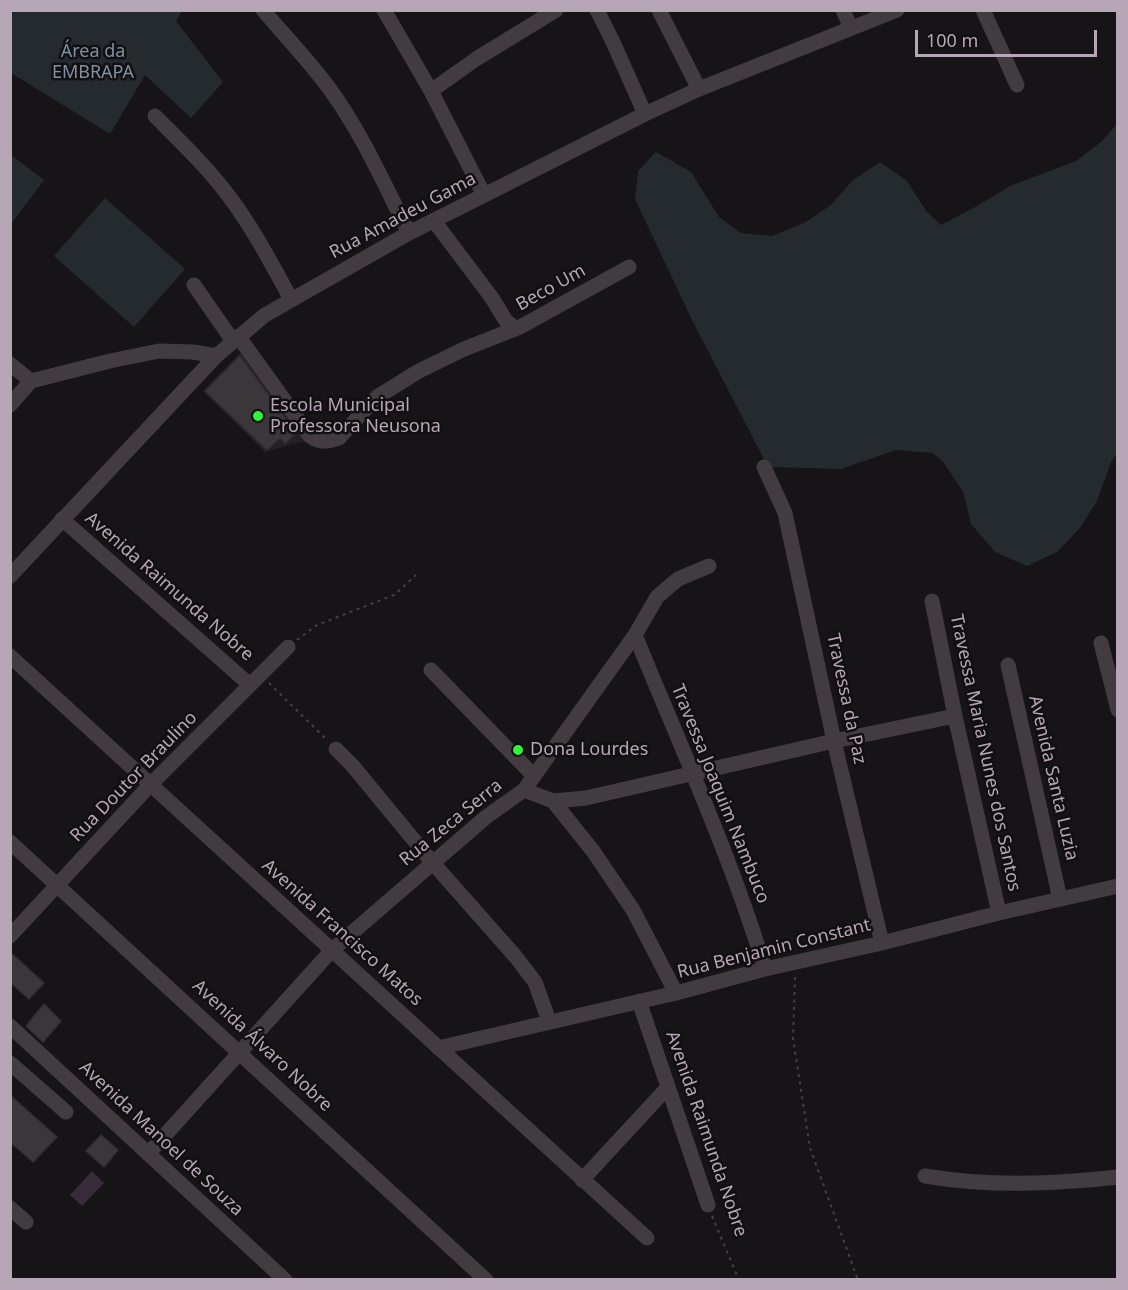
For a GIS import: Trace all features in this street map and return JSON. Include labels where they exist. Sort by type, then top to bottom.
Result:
[{"type":"street","points":[[263,10],[317,72],[342,107],[358,133],[409,233]]},
{"type":"street","points":[[384,10],[430,91],[484,195]]},
{"type":"street","points":[[430,91],[476,59],[556,10]]},
{"type":"street","points":[[597,10],[645,114]]},
{"type":"street","points":[[659,10],[699,89]]},
{"type":"street","points":[[843,10],[851,28]]},
{"type":"street","name":"Rua Amadeu Gama","points":[[10,576],[216,356],[265,315],[409,233],[645,114],[699,89],[897,10]]},
{"type":"street","points":[[982,10],[1017,85]]},
{"type":"street","points":[[155,116],[201,162],[231,199],[291,299]]},
{"type":"street","name":"Beco Um","points":[[434,221],[512,327],[520,327],[629,267]]},
{"type":"street","points":[[194,285],[310,436],[323,442],[339,438],[377,397],[419,371],[520,327]]},
{"type":"street","points":[[10,405],[31,381],[110,360],[159,351],[192,352],[216,356]]},
{"type":"street","points":[[10,364],[31,381]]},
{"type":"street","name":"Travessa da Paz","points":[[764,466],[785,513],[834,741],[882,943]]},
{"type":"street","name":"Avenida Raimunda Nobre","points":[[62,519],[255,680]]},
{"type":"street","points":[[524,789],[635,635],[657,597],[678,579],[709,566]]},
{"type":"street","name":"Travessa Maria Nunes dos Santos","points":[[932,601],[999,913]]},
{"type":"street","name":"Travessa Joaquim Nambuco","points":[[635,635],[720,842],[765,969]]},
{"type":"street","points":[[1101,643],[1118,710]]},
{"type":"street","name":"Rua Doutor Braulino","points":[[10,936],[151,784],[288,647]]},
{"type":"street","name":"Avenida Francisco Matos","points":[[10,656],[647,1238]]},
{"type":"street","name":"Avenida Santa Luzia","points":[[1008,665],[1060,899]]},
{"type":"street","points":[[431,670],[533,775]]},
{"type":"street","name":"Rua Zeca Serra","points":[[148,1154],[332,951],[432,862],[524,789],[553,801],[586,798],[834,741],[955,716]]},
{"type":"street","points":[[336,749],[535,982],[549,1021]]},
{"type":"street","points":[[553,801],[593,851],[633,909],[676,993]]},
{"type":"street","name":"Avenida Álvaro Nobre","points":[[10,842],[486,1280]]},
{"type":"street","name":"Rua Benjamin Constant","points":[[438,1048],[1118,886]]},
{"type":"street","name":"Avenida Raimunda Nobre","points":[[639,1001],[708,1205]]},
{"type":"street","name":"Avenida Manoel de Souza","points":[[10,1026],[285,1280]]},
{"type":"street","points":[[10,1063],[66,1112]]},
{"type":"street","points":[[582,1180],[668,1087]]},
{"type":"street","points":[[925,1176],[1020,1185],[1118,1177]]},
{"type":"street","points":[[10,1208],[26,1222]]},
{"type":"path","points":[[288,647],[317,625],[394,595],[416,575]]},
{"type":"path","name":"Avenida Raimunda Nobre","points":[[255,680],[336,749]]},
{"type":"path","points":[[795,962],[793,1038],[810,1148],[858,1280]]},
{"type":"path","name":"Avenida Raimunda Nobre","points":[[708,1205],[739,1280]]},
{"type":"shaded area","name":"Escola Municipal Professora Neusona","points":[[242,351],[305,441],[265,452],[203,391]]},
{"type":"shaded area","points":[[92,1171],[104,1183],[82,1206],[70,1195]]},
{"type":"green space","name":"Área da EMBRAPA","points":[[10,11],[182,11],[176,21],[223,82],[191,118],[145,75],[110,134],[11,73]]},
{"type":"green space","points":[[1117,124],[1117,453],[1111,462],[1097,501],[1080,528],[1057,552],[1027,566],[995,552],[971,524],[963,492],[944,463],[933,453],[896,450],[841,469],[768,467],[692,320],[635,199],[638,171],[656,152],[691,172],[719,217],[741,233],[772,236],[804,223],[831,205],[852,181],[880,162],[907,181],[926,211],[941,225],[1010,186],[1076,161],[1101,142]]},
{"type":"green space","points":[[10,154],[44,180],[11,224],[10,224]]},
{"type":"green space","points":[[105,198],[185,269],[134,327],[54,256]]},
{"type":"building","name":"Escola Municipal Professora Neusona","points":[[240,356],[296,433],[285,444],[280,438],[267,450],[205,391]]},
{"type":"building","points":[[10,952],[44,983],[29,999],[10,982]]},
{"type":"building","points":[[44,1004],[61,1021],[43,1042],[26,1026]]},
{"type":"building","points":[[10,1095],[57,1137],[33,1162],[10,1142]]},
{"type":"building","points":[[101,1135],[118,1150],[104,1167],[86,1151]]},
{"type":"place","name":"Escola Municipal Professora Neusona","points":[[258,416]]},
{"type":"place","name":"Dona Lourdes","points":[[518,750]]}]
